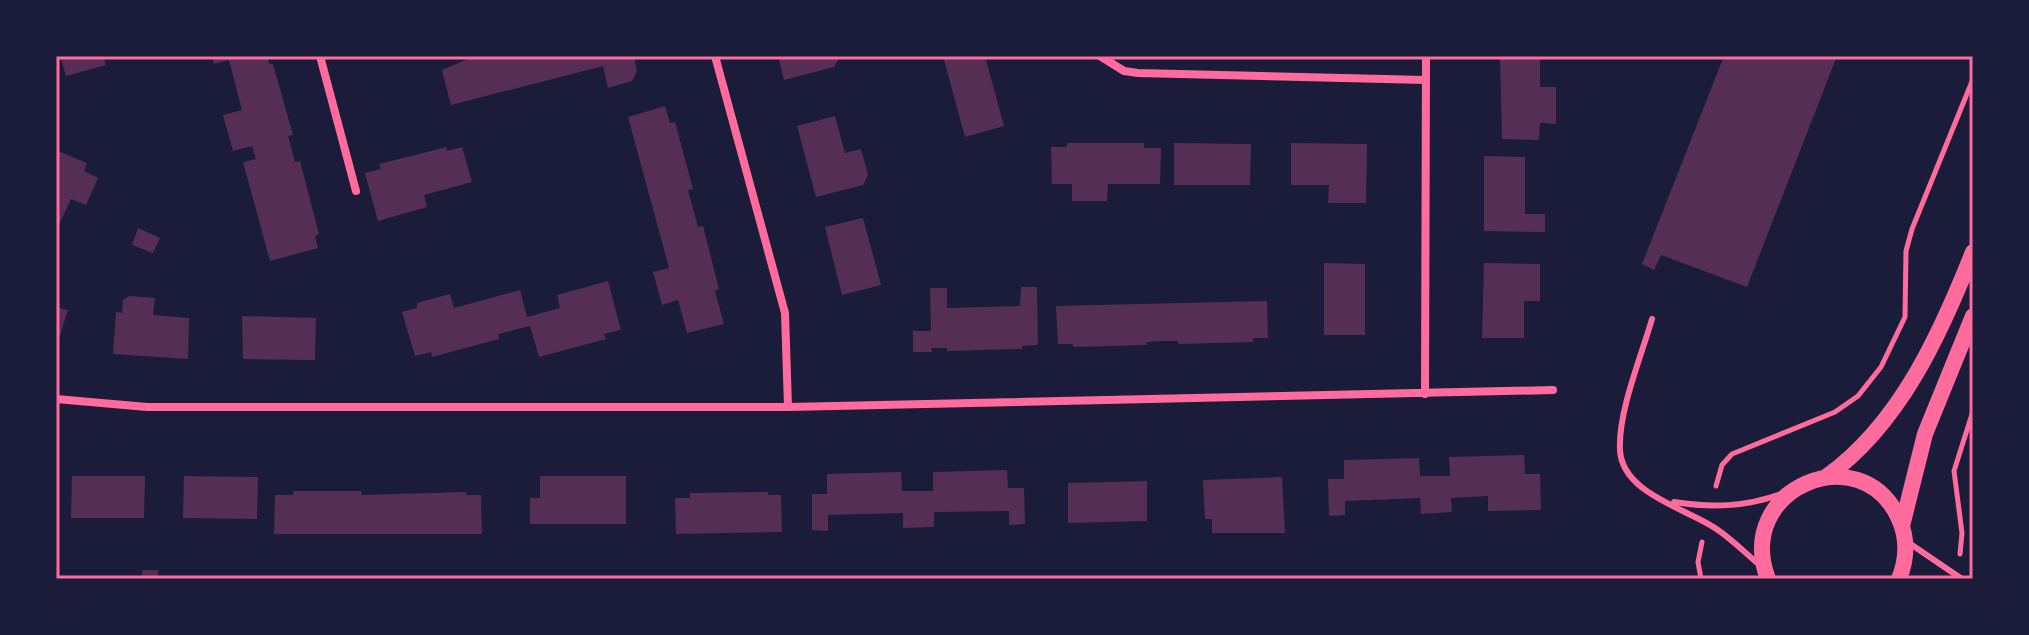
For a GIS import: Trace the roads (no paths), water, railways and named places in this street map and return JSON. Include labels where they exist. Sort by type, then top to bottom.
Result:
[{"type":"main road","points":[[1766,574],[1761,548],[1765,526],[1775,507],[1790,491],[1826,477],[1852,457],[1896,405],[1940,326],[1973,252]]},
{"type":"main road","points":[[1899,579],[1920,449],[1973,316]]},
{"type":"main road","points":[[1826,477],[1848,479],[1869,486],[1892,506],[1904,533]]},
{"type":"street","points":[[320,56],[356,191]]},
{"type":"street","points":[[715,56],[785,313],[788,407]]},
{"type":"street","points":[[1100,56],[1124,71],[1138,73],[1426,80]]},
{"type":"street","points":[[1425,394],[1426,56]]},
{"type":"street","points":[[56,399],[147,407],[788,407],[1553,390]]},
{"type":"lane","points":[[1652,319],[1624,421],[1620,454],[1639,485],[1727,536],[1766,574]]},
{"type":"lane","points":[[1667,500],[1720,507],[1757,502],[1790,491]]},
{"type":"lane","points":[[1904,533],[1962,579]]}]
